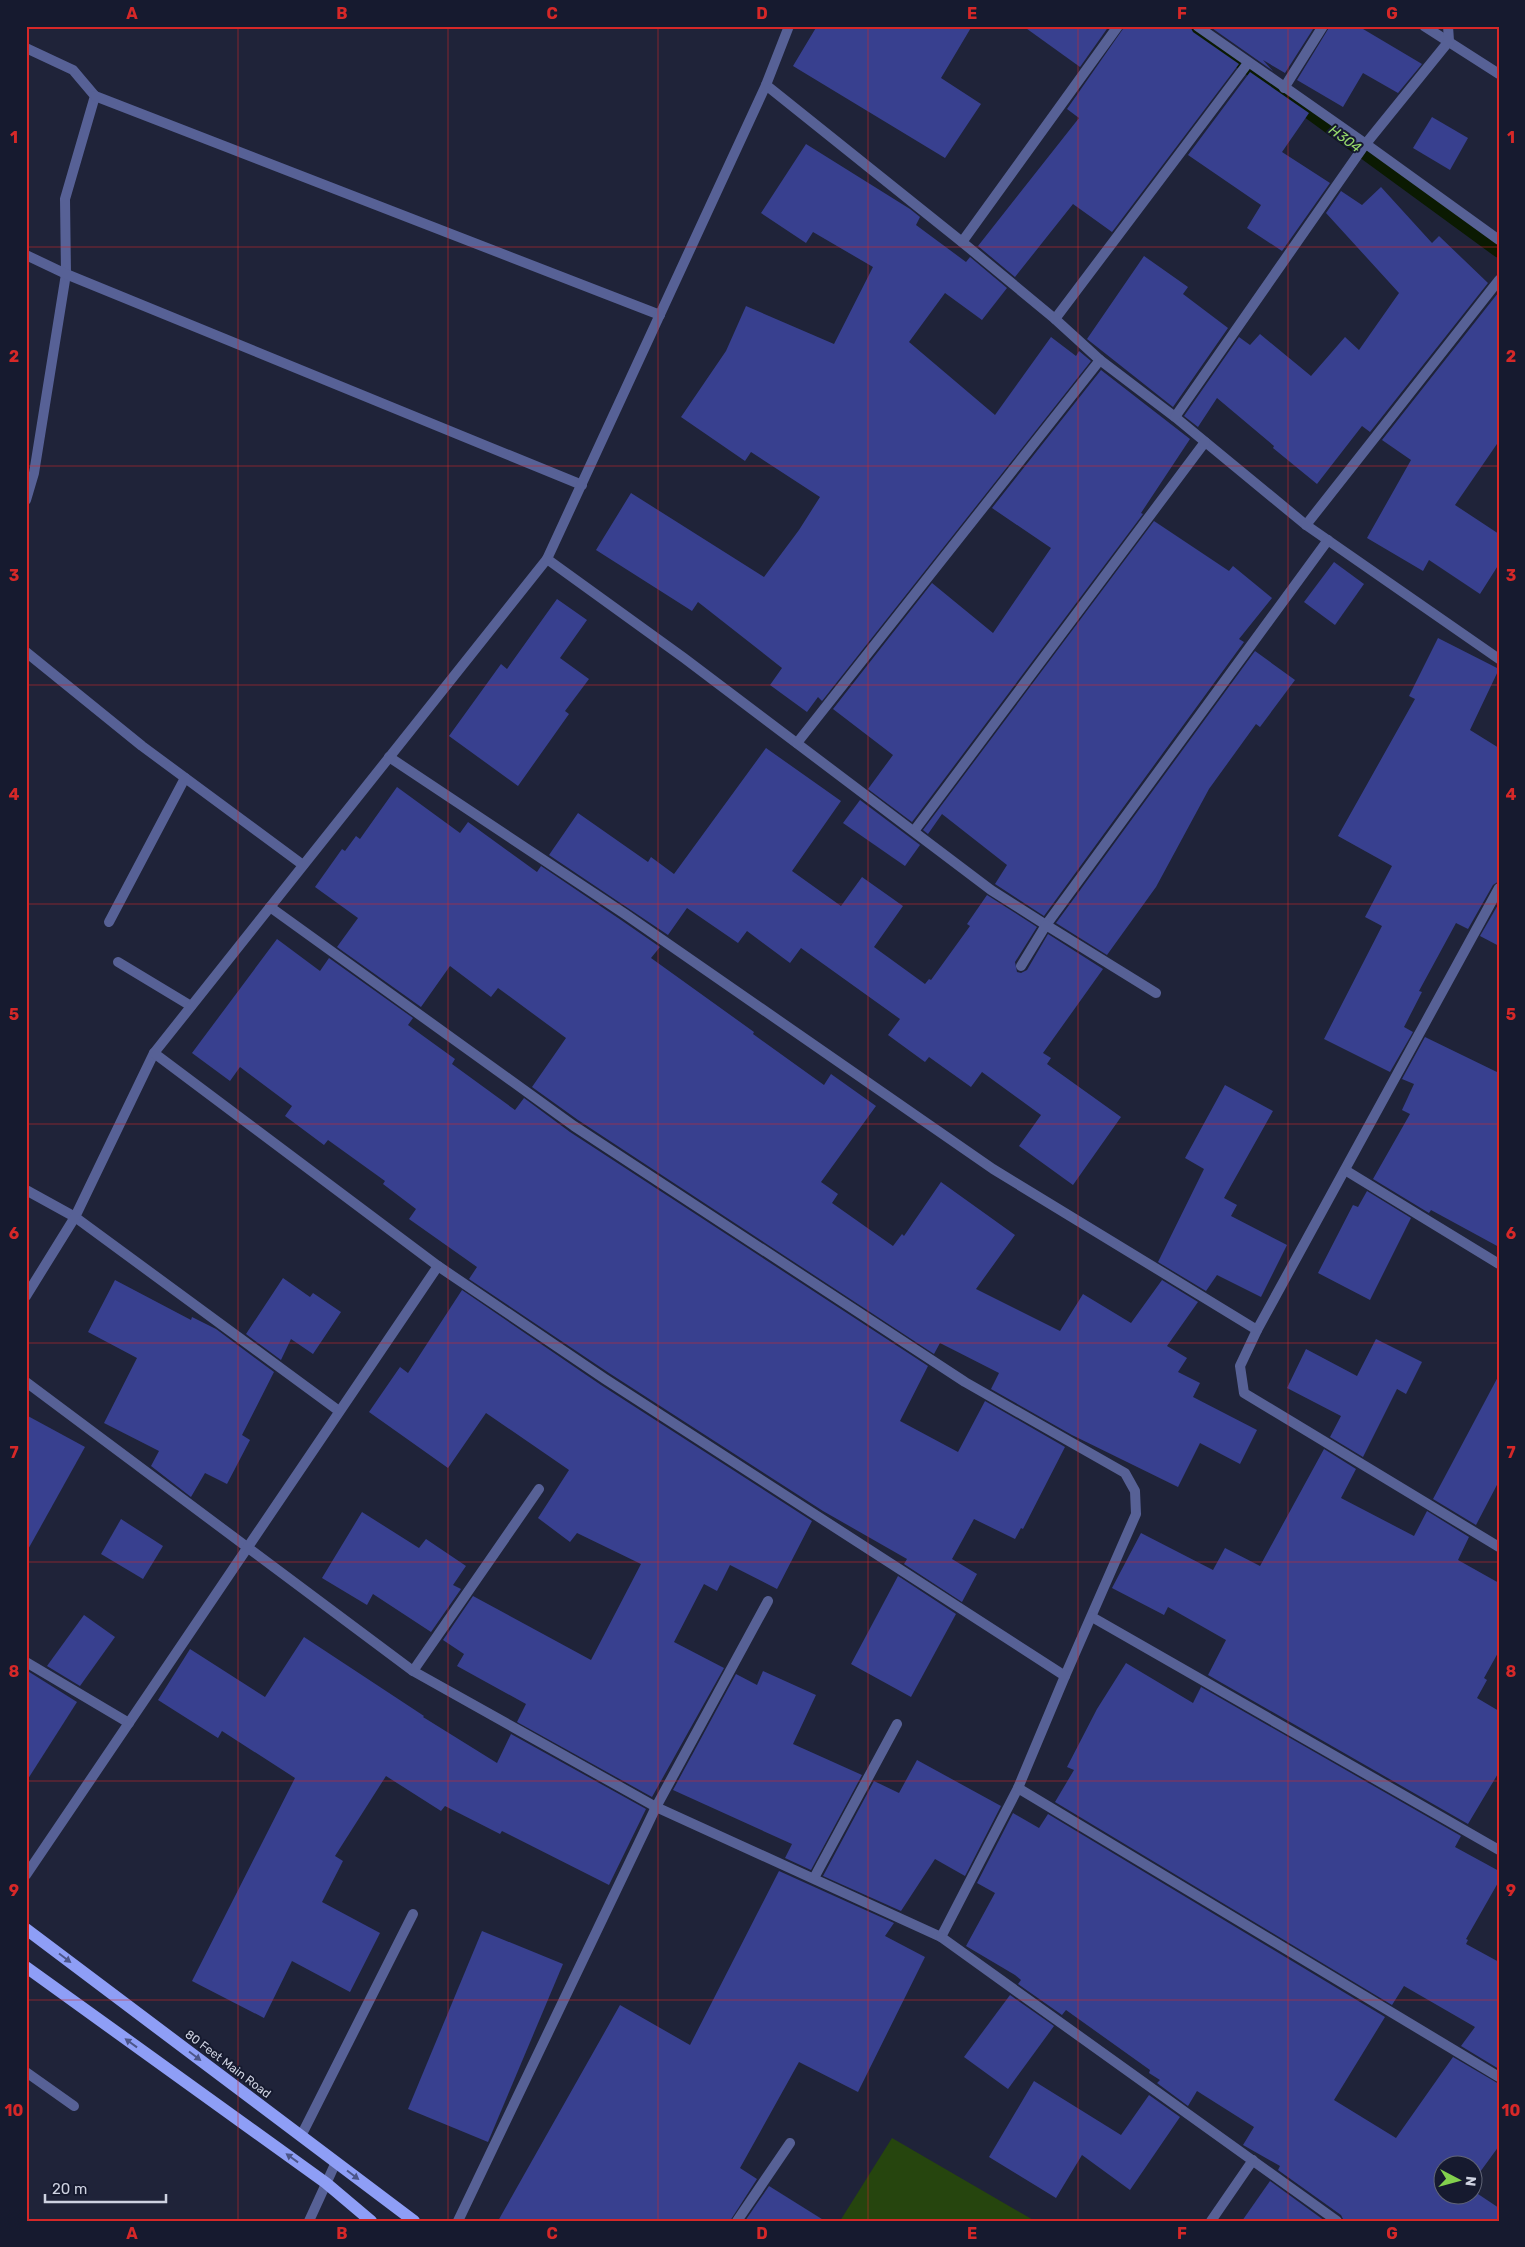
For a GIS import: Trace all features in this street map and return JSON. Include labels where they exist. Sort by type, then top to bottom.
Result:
[{"type":"main road","name":"80 Feet Main Road","points":[[26,1929],[414,2221]]},
{"type":"main road","points":[[26,1967],[326,2183],[371,2221]]},
{"type":"street","points":[[26,1296],[75,1217],[154,1053],[548,559],[766,85],[789,26]]},
{"type":"street","points":[[962,242],[1118,26]]},
{"type":"street","points":[[1197,26],[1499,240]]},
{"type":"street","points":[[1284,88],[1323,26]]},
{"type":"street","points":[[1424,26],[1499,74]]},
{"type":"street","points":[[1175,417],[1365,145],[1449,41],[1448,26]]},
{"type":"street","points":[[26,48],[73,70],[95,96],[660,315]]},
{"type":"street","points":[[1055,319],[1248,63]]},
{"type":"street","points":[[766,85],[962,242],[1055,319],[1100,360],[1175,417],[1306,525],[1499,660]]},
{"type":"street","points":[[26,500],[34,473],[66,274],[65,199],[95,96]]},
{"type":"street","points":[[26,255],[66,274],[582,485]]},
{"type":"street","points":[[1306,525],[1499,280]]},
{"type":"street","points":[[797,743],[1100,360]]},
{"type":"street","points":[[914,832],[1205,442]]},
{"type":"street","points":[[1020,966],[1046,926],[1328,540]]},
{"type":"street","points":[[548,559],[797,743],[991,890],[1156,993]]},
{"type":"street","points":[[26,652],[142,746],[303,865]]},
{"type":"street","points":[[389,757],[625,914],[993,1169],[1257,1330]]},
{"type":"street","points":[[110,922],[185,778]]},
{"type":"street","points":[[1499,888],[1257,1330],[1240,1366],[1244,1392],[1499,1547]]},
{"type":"street","points":[[270,907],[582,1132],[965,1382],[1125,1473],[1135,1491],[1136,1514],[1018,1788],[941,1937]]},
{"type":"street","points":[[118,962],[191,1006]]},
{"type":"street","points":[[154,1053],[438,1266],[605,1379],[1065,1676]]},
{"type":"street","points":[[1345,1170],[1499,1264]]},
{"type":"street","points":[[26,1190],[75,1217],[339,1411]]},
{"type":"street","points":[[26,1875],[438,1266]]},
{"type":"street","points":[[26,1382],[413,1671],[656,1807],[941,1937],[1337,2221]]},
{"type":"street","points":[[413,1671],[539,1488]]},
{"type":"street","points":[[458,2221],[656,1807],[768,1601]]},
{"type":"street","points":[[1092,1617],[1499,1850]]},
{"type":"street","points":[[26,1662],[129,1724]]},
{"type":"street","points":[[814,1878],[897,1724]]},
{"type":"street","points":[[1018,1788],[1499,2077]]},
{"type":"street","points":[[301,2136],[413,1914]]},
{"type":"street","points":[[26,2072],[74,2106]]},
{"type":"street","points":[[737,2221],[790,2143]]},
{"type":"street","points":[[1211,2221],[1253,2160]]},
{"type":"street","points":[[309,2221],[336,2162]]},
{"type":"green space","points":[[892,2138],[1035,2221],[840,2221]]},
{"type":"building","points":[[817,26],[972,26],[941,78],[981,104],[945,158],[793,66]]},
{"type":"building","points":[[1023,26],[1109,26],[1080,67]]},
{"type":"building","points":[[1125,26],[1190,26],[1193,32],[1239,64],[1112,232],[1073,204],[1015,277],[978,246],[1079,118],[1067,109]]},
{"type":"building","points":[[1209,26],[1315,26],[1285,73],[1263,60],[1273,71]]},
{"type":"building","points":[[1330,26],[1358,26],[1422,64],[1398,93],[1363,73],[1343,107],[1297,80]]},
{"type":"building","points":[[1250,72],[1309,113],[1282,152],[1330,183],[1282,251],[1247,228],[1261,205],[1188,155]]},
{"type":"building","points":[[1432,117],[1468,138],[1450,170],[1413,148]]},
{"type":"building","points":[[806,144],[910,209],[920,217],[916,225],[966,262],[970,257],[1007,288],[982,320],[945,293],[909,342],[995,415],[1051,337],[1076,356],[1079,351],[1091,361],[822,701],[818,697],[807,712],[770,685],[782,668],[698,602],[692,611],[596,550],[631,493],[764,577],[799,530],[820,497],[751,452],[745,461],[681,417],[726,351],[746,306],[834,344],[873,267],[813,232],[806,243],[761,213]]},
{"type":"building","points":[[1381,187],[1432,243],[1439,236],[1488,283],[1370,432],[1362,426],[1317,484],[1217,398],[1198,427],[1184,416],[1239,337],[1250,345],[1260,334],[1311,376],[1345,337],[1359,350],[1399,293],[1326,213],[1341,191],[1362,205]]},
{"type":"building","points":[[1144,256],[1188,287],[1183,294],[1228,328],[1173,407],[1087,339]]},
{"type":"building","points":[[1498,293],[1499,441],[1455,505],[1499,534],[1499,564],[1480,594],[1429,560],[1423,571],[1367,538],[1411,460],[1382,440]]},
{"type":"building","points":[[1101,370],[1190,439],[1141,513],[1143,514],[912,822],[868,789],[893,755],[833,709],[932,583],[993,633],[1051,548],[992,508]]},
{"type":"building","points":[[1154,521],[1229,571],[1233,566],[1272,598],[1239,639],[1244,642],[1044,916],[995,884],[1007,865],[942,814],[928,834],[923,830]]},
{"type":"building","points":[[1334,562],[1364,584],[1335,625],[1304,602]]},
{"type":"building","points":[[557,599],[587,620],[560,658],[589,679],[565,711],[569,714],[518,786],[449,736],[501,664],[507,669]]},
{"type":"building","points":[[1438,638],[1499,669],[1470,730],[1499,748],[1499,881],[1493,885],[1468,929],[1456,923],[1419,991],[1422,992],[1404,1027],[1413,1032],[1390,1072],[1324,1039],[1382,926],[1365,917],[1392,866],[1338,836],[1415,699],[1409,696]]},
{"type":"building","points":[[1255,651],[1295,680],[1260,727],[1256,724],[1209,789],[1156,887],[1107,955],[1056,923]]},
{"type":"building","points":[[766,748],[841,801],[792,871],[841,906],[862,877],[903,906],[874,947],[925,984],[929,979],[931,980],[970,926],[967,924],[987,895],[1037,927],[1015,962],[1017,972],[1021,973],[1027,970],[1048,934],[1103,969],[1043,1053],[1051,1058],[1047,1064],[1121,1117],[1073,1185],[1019,1146],[1041,1115],[982,1072],[971,1087],[929,1057],[925,1062],[888,1035],[900,1019],[801,948],[790,963],[747,931],[738,943],[687,908],[668,935],[549,855],[578,813],[648,862],[651,857],[674,874]]},
{"type":"building","points":[[397,787],[460,833],[468,822],[537,872],[541,866],[660,947],[651,958],[824,1085],[831,1074],[876,1106],[821,1182],[838,1194],[832,1203],[893,1246],[902,1234],[904,1236],[941,1182],[1015,1235],[976,1289],[1060,1331],[1083,1294],[1131,1323],[1162,1280],[1198,1302],[1167,1346],[1187,1358],[1178,1372],[1200,1383],[1193,1397],[1257,1430],[1240,1464],[1200,1443],[1178,1487],[1072,1435],[991,1389],[999,1373],[940,1343],[934,1354],[578,1120],[532,1087],[566,1038],[498,988],[491,997],[450,966],[421,1007],[337,947],[358,918],[315,887],[342,849],[345,851],[356,836],[360,839]]},
{"type":"building","points":[[860,800],[920,845],[905,866],[843,823]]},
{"type":"building","points":[[1499,903],[1499,946],[1480,936]]},
{"type":"building","points":[[277,939],[320,971],[329,958],[413,1018],[408,1025],[455,1059],[452,1064],[515,1110],[524,1098],[570,1132],[928,1366],[900,1421],[958,1452],[985,1401],[1065,1447],[1023,1529],[1021,1528],[1015,1539],[974,1519],[952,1559],[977,1574],[962,1602],[904,1564],[907,1559],[823,1511],[609,1373],[469,1279],[477,1267],[409,1219],[416,1209],[383,1184],[385,1181],[328,1140],[324,1145],[285,1116],[292,1106],[240,1067],[230,1081],[192,1053]]},
{"type":"building","points":[[1425,1037],[1499,1073],[1499,1247],[1431,1210],[1429,1213],[1373,1179],[1410,1114],[1402,1110],[1414,1084],[1402,1079]]},
{"type":"building","points":[[1225,1085],[1273,1111],[1224,1198],[1237,1205],[1231,1216],[1287,1245],[1261,1297],[1217,1275],[1206,1291],[1158,1262],[1204,1169],[1185,1158]]},
{"type":"building","points":[[1367,1191],[1411,1218],[1370,1300],[1318,1273],[1353,1205],[1358,1207]]},
{"type":"building","points":[[283,1278],[310,1297],[313,1293],[341,1312],[313,1354],[291,1339],[281,1360],[246,1334]]},
{"type":"building","points":[[115,1280],[191,1320],[192,1317],[216,1329],[274,1372],[242,1435],[250,1440],[227,1484],[205,1473],[191,1497],[151,1466],[159,1451],[104,1423],[137,1358],[88,1332]]},
{"type":"building","points":[[462,1290],[601,1385],[812,1521],[777,1589],[730,1565],[717,1591],[704,1584],[674,1642],[724,1668],[652,1797],[517,1722],[526,1704],[457,1666],[464,1654],[443,1640],[473,1596],[591,1660],[641,1564],[577,1533],[570,1542],[538,1518],[569,1470],[486,1413],[448,1468],[369,1412],[400,1367],[408,1373]]},
{"type":"building","points":[[1376,1339],[1422,1362],[1406,1394],[1397,1389],[1363,1457],[1330,1437],[1341,1416],[1287,1388],[1306,1349],[1357,1376]]},
{"type":"building","points":[[1499,1375],[1499,1481],[1476,1525],[1433,1499]]},
{"type":"building","points":[[26,1415],[85,1447],[26,1553]]},
{"type":"building","points":[[1324,1449],[1356,1469],[1341,1498],[1414,1536],[1427,1511],[1469,1537],[1458,1560],[1499,1583],[1499,1651],[1484,1678],[1487,1680],[1477,1698],[1499,1711],[1499,1772],[1468,1824],[1208,1675],[1226,1640],[1168,1607],[1164,1615],[1112,1588],[1141,1533],[1213,1570],[1225,1548],[1260,1566]]},
{"type":"building","points":[[362,1512],[419,1548],[426,1539],[466,1566],[453,1585],[461,1589],[431,1632],[373,1594],[367,1605],[322,1578]]},
{"type":"building","points":[[121,1519],[163,1546],[143,1579],[101,1554]]},
{"type":"building","points":[[898,1576],[956,1614],[911,1697],[851,1664]]},
{"type":"building","points":[[84,1615],[115,1637],[80,1686],[47,1666]]},
{"type":"building","points":[[304,1637],[423,1717],[497,1763],[511,1734],[646,1809],[609,1885],[502,1831],[500,1834],[445,1806],[441,1811],[386,1776],[335,1856],[343,1861],[322,1902],[380,1933],[350,1992],[292,1961],[264,2018],[192,1981],[295,1778],[222,1731],[218,1738],[158,1700],[190,1649],[265,1697]]},
{"type":"building","points":[[1126,1663],[1193,1703],[1201,1687],[1461,1836],[1455,1847],[1499,1871],[1499,1881],[1466,1939],[1468,1940],[1466,1944],[1499,1962],[1499,2069],[1461,2046],[1475,2027],[1404,1986],[1392,2005],[1055,1802],[1074,1770],[1067,1767],[1097,1709]]},
{"type":"building","points":[[26,1670],[77,1702],[26,1782]]},
{"type":"building","points":[[763,1671],[816,1695],[793,1744],[862,1775],[811,1870],[785,1858],[792,1844],[673,1790],[736,1674],[757,1685]]},
{"type":"building","points":[[917,1760],[1001,1806],[965,1876],[935,1859],[901,1911],[823,1876],[874,1781],[899,1793]]},
{"type":"building","points":[[1013,1813],[1039,1828],[1048,1814],[1385,2017],[1334,2100],[1396,2138],[1453,2057],[1499,2084],[1499,2146],[1482,2169],[1482,2154],[1432,2154],[1432,2204],[1482,2204],[1482,2197],[1499,2208],[1499,2221],[1344,2221],[1341,2215],[1278,2170],[1280,2166],[1243,2145],[1254,2127],[1197,2091],[1188,2106],[1157,2083],[1160,2080],[1149,2073],[1150,2070],[1066,2010],[1062,2015],[1018,1984],[1021,1980],[1015,1975],[966,1946],[995,1893],[977,1883]]},
{"type":"building","points":[[779,1871],[894,1923],[885,1936],[925,1957],[858,2092],[799,2062],[740,2168],[757,2179],[730,2221],[498,2221],[620,2005],[690,2045]]},
{"type":"building","points":[[482,1931],[563,1964],[488,2142],[408,2109]]},
{"type":"building","points":[[1010,1995],[1054,2026],[1008,2089],[964,2057]]},
{"type":"building","points":[[1034,2081],[1121,2135],[1149,2095],[1180,2117],[1130,2190],[1082,2155],[1056,2198],[989,2157]]},
{"type":"building","points":[[1270,2181],[1325,2221],[1242,2221]]},
{"type":"building","points":[[769,2186],[825,2221],[745,2221]]},
{"type":"waterway","name":"H304","points":[[1190,26],[1499,252]]}]
